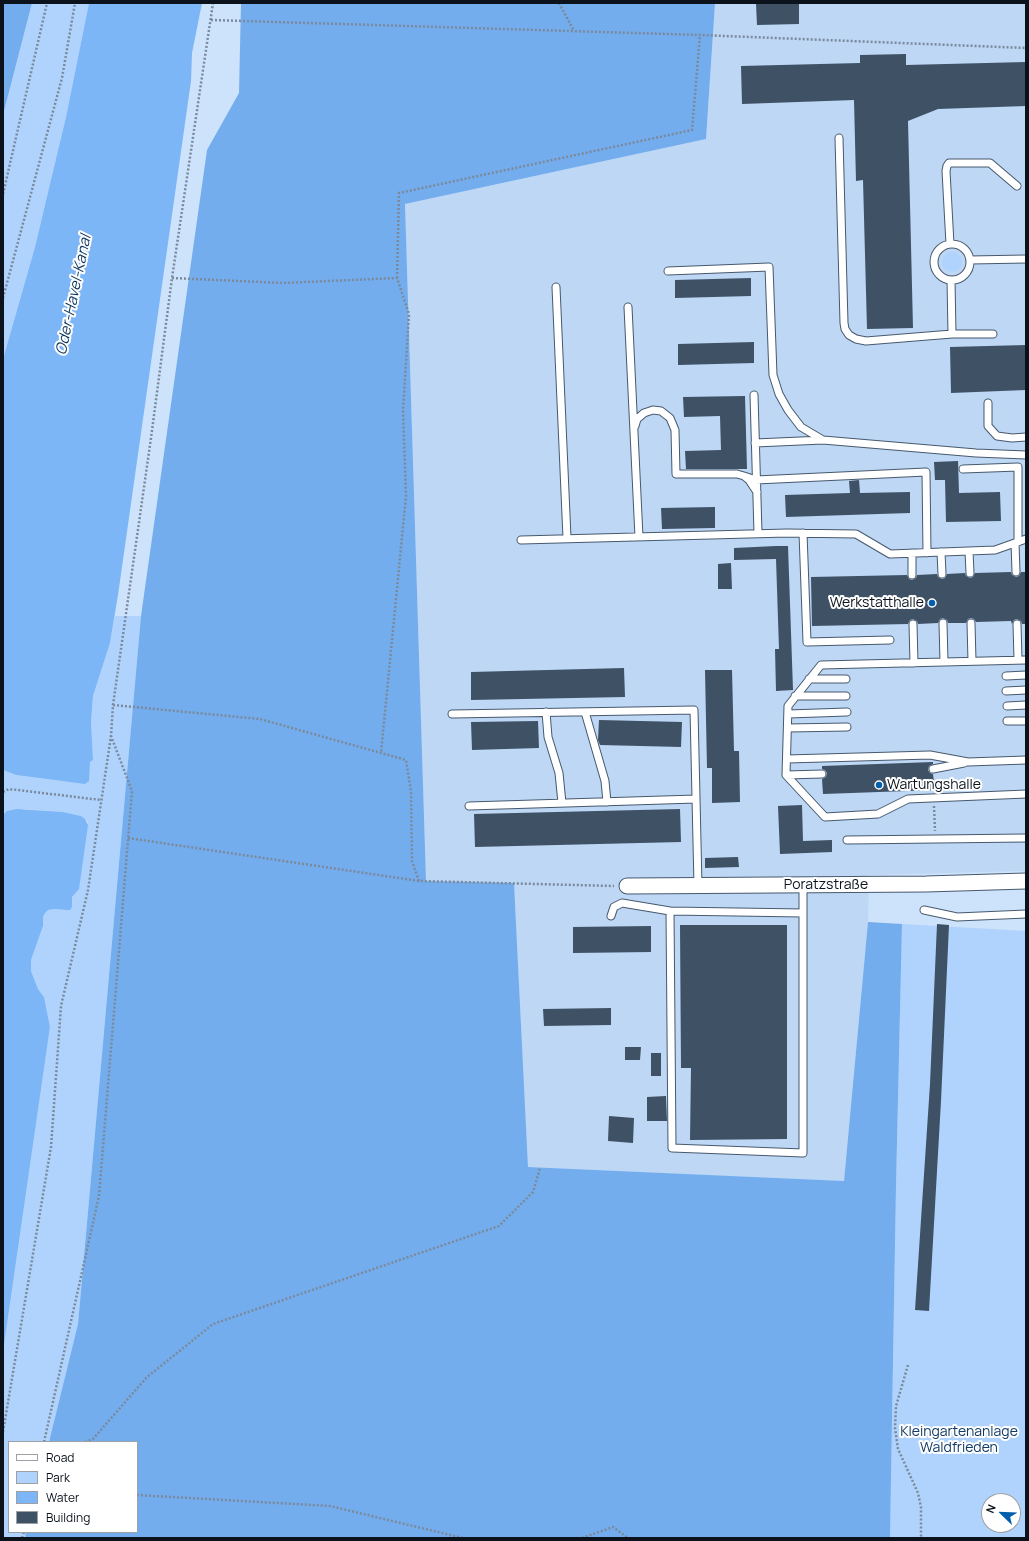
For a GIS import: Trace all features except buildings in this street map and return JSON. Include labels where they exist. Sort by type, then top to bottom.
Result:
[{"type":"street","name":"Poratzstraße","points":[[627,886],[926,884],[1026,881]]},
{"type":"lane","points":[[839,138],[844,323],[845,329],[849,335],[856,339],[866,341],[952,334],[993,334]]},
{"type":"lane","points":[[950,244],[946,171],[947,166],[950,163],[990,163],[1017,186]]},
{"type":"lane","points":[[950,244],[961,246],[969,254],[970,260],[970,266],[963,277],[951,280],[939,276],[934,264],[936,253],[939,248],[950,244]]},
{"type":"lane","points":[[970,260],[1026,259]]},
{"type":"lane","points":[[668,271],[769,267],[773,375],[779,394],[785,405],[802,427],[823,440]]},
{"type":"lane","points":[[951,280],[952,334]]},
{"type":"lane","points":[[556,287],[567,538]]},
{"type":"lane","points":[[628,307],[640,536]]},
{"type":"lane","points":[[754,395],[758,533]]},
{"type":"lane","points":[[988,403],[988,426],[997,436],[1012,438],[1026,437]]},
{"type":"lane","points":[[634,428],[638,419],[644,413],[653,410],[662,411],[670,418],[675,430],[676,474],[737,474],[756,480],[926,472],[928,553]]},
{"type":"lane","points":[[755,443],[823,440],[976,453],[1026,455]]},
{"type":"lane","points":[[963,469],[1018,467],[1016,572]]},
{"type":"lane","points":[[744,476],[753,485],[757,492]]},
{"type":"lane","points":[[520,540],[758,533],[856,534],[890,554],[994,550],[1026,540]]},
{"type":"lane","points":[[803,533],[808,642],[890,640]]},
{"type":"lane","points":[[970,551],[970,573]]},
{"type":"lane","points":[[941,552],[942,574]]},
{"type":"lane","points":[[912,553],[912,575]]},
{"type":"lane","points":[[971,622],[972,661]]},
{"type":"lane","points":[[943,623],[944,662]]},
{"type":"lane","points":[[913,624],[914,663]]},
{"type":"lane","points":[[1017,624],[1018,660]]},
{"type":"lane","points":[[1026,660],[821,665],[788,706],[786,776],[825,817],[878,814],[908,799],[1026,794]]},
{"type":"lane","points":[[1006,676],[1026,675]]},
{"type":"lane","points":[[809,679],[846,680]]},
{"type":"lane","points":[[1006,691],[1026,690]]},
{"type":"lane","points":[[795,696],[846,696]]},
{"type":"lane","points":[[1007,706],[1026,705]]},
{"type":"lane","points":[[452,714],[694,710],[698,886]]},
{"type":"lane","points":[[546,712],[548,737],[559,773],[562,803]]},
{"type":"lane","points":[[585,712],[605,781],[607,802]]},
{"type":"lane","points":[[788,714],[847,712]]},
{"type":"lane","points":[[1007,721],[1026,721]]},
{"type":"lane","points":[[788,728],[848,727]]},
{"type":"lane","points":[[787,760],[930,755],[968,762]]},
{"type":"lane","points":[[933,769],[968,762],[1026,760]]},
{"type":"lane","points":[[786,776],[822,774]]},
{"type":"lane","points":[[469,806],[696,799]]},
{"type":"lane","points":[[847,840],[1026,838]]},
{"type":"lane","points":[[670,911],[672,1148],[803,1153],[803,885]]},
{"type":"lane","points":[[612,916],[614,907],[622,903],[670,911],[803,913]]},
{"type":"lane","points":[[924,910],[957,917],[1026,914]]},
{"type":"path","points":[[3,194],[46,3]]},
{"type":"path","points":[[3,298],[62,78],[75,3]]},
{"type":"path","points":[[3,1432],[50,1147],[61,1006],[88,890],[172,278],[214,3]]},
{"type":"path","points":[[559,3],[575,31]]},
{"type":"path","points":[[211,20],[700,35],[1026,48]]},
{"type":"path","points":[[381,753],[406,496],[403,411],[408,314],[397,278],[399,194],[692,130],[700,35]]},
{"type":"path","points":[[3,169],[9,169]]},
{"type":"path","points":[[172,278],[283,283],[397,278]]},
{"type":"path","points":[[113,705],[260,719],[406,760],[411,791],[412,861],[420,881]]},
{"type":"path","points":[[44,1441],[99,1196],[132,791],[110,736]]},
{"type":"path","points":[[3,792],[9,789],[101,800]]},
{"type":"path","points":[[934,798],[935,839]]},
{"type":"path","points":[[128,838],[420,881],[627,886]]},
{"type":"path","points":[[88,1441],[93,1439],[147,1377],[213,1324],[499,1226],[533,1192],[540,1168]]},
{"type":"path","points":[[908,1365],[896,1406],[895,1428],[898,1450],[913,1480],[921,1507],[921,1538]]},
{"type":"path","points":[[138,1494],[330,1506],[463,1538]]},
{"type":"path","points":[[582,1538],[613,1527],[628,1538]]},
{"type":"shaded area","points":[[3,3],[32,3],[3,115]]},
{"type":"shaded area","points":[[241,3],[715,3],[706,139],[405,204],[426,881],[514,883],[528,1167],[844,1181],[868,922],[902,924],[890,1538],[25,1538],[26,1533],[138,1533],[138,1441],[49,1441],[78,1324],[141,616],[207,150],[239,93]]},
{"type":"shaded area","points":[[715,3],[1026,3],[1026,871],[869,875],[868,922],[844,1181],[528,1167],[514,884],[426,881],[405,204],[706,139]]},
{"type":"green space","points":[[32,3],[89,3],[66,117],[35,247],[3,359],[3,115]]},
{"type":"green space","points":[[952,252],[959,255],[962,262],[959,269],[952,272],[945,269],[942,262],[945,255]]},
{"type":"green space","points":[[115,616],[141,616],[78,1324],[49,1441],[8,1441],[8,1533],[26,1533],[25,1538],[3,1538],[3,1352],[50,1027],[44,997],[38,989],[31,971],[31,960],[43,926],[43,917],[45,913],[48,910],[54,909],[66,910],[72,902],[88,822],[81,816],[63,812],[24,809],[3,815],[3,770],[16,775],[87,783],[90,762],[93,760],[91,722],[93,696],[110,643]]},
{"type":"green space","name":"Kleingartenanlage Waldfrieden","points":[[902,924],[1026,931],[1026,1538],[890,1538]]},
{"type":"water","name":"Oder-Havel-Kanal","points":[[89,3],[202,3],[192,53],[191,81],[118,595],[110,643],[93,696],[91,722],[93,760],[90,762],[89,781],[85,784],[16,775],[3,770],[3,359],[35,247],[66,117]]},
{"type":"water","points":[[17,809],[63,812],[81,816],[85,819],[88,825],[79,889],[72,897],[72,907],[70,910],[54,909],[48,910],[45,913],[43,917],[43,926],[31,960],[31,971],[38,989],[44,997],[50,1027],[3,1352],[3,815],[7,811]]},
{"type":"place","name":"Werkstatthalle","points":[[932,603]]},
{"type":"place","name":"Wartungshalle","points":[[879,785]]}]
